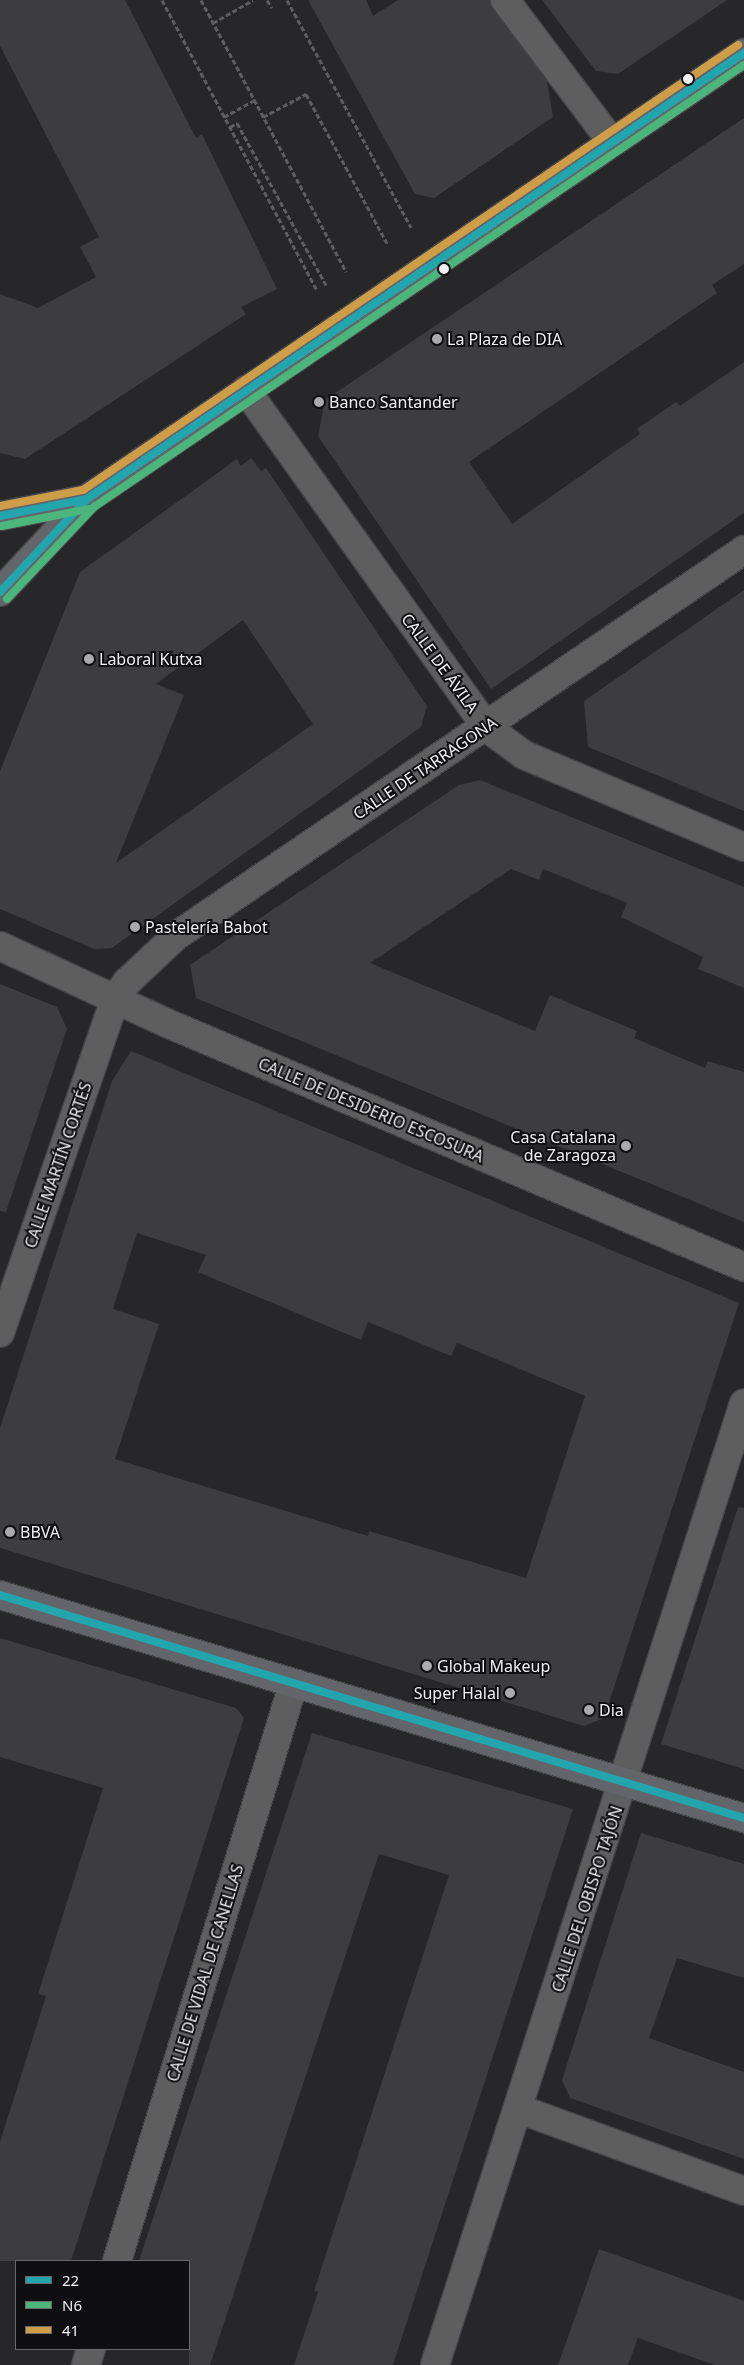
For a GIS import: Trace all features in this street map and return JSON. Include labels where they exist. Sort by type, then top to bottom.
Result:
[{"type":"main road","points":[[0,592],[87,499],[744,53]]},
{"type":"main road","points":[[0,516],[87,499]]},
{"type":"main road","points":[[0,1595],[293,1685],[744,1818]]},
{"type":"street","points":[[504,0],[612,142]]},
{"type":"street","name":"CALLE DE ÁVILA","points":[[246,390],[486,727],[524,755],[744,847]]},
{"type":"street","name":"CALLE DE TARRAGONA","points":[[116,998],[159,948],[744,550]]},
{"type":"street","name":"CALLE DE DESIDERIO ESCOSURA","points":[[0,946],[116,998],[168,1024],[744,1267]]},
{"type":"street","name":"CALLE MARTÍN CORTÉS","points":[[0,1333],[116,998]]},
{"type":"street","name":"CALLE DEL OBISPO TAJÓN","points":[[435,2365],[624,1782],[744,1402]]},
{"type":"street","name":"CALLE DE VIDAL DE CANELLAS","points":[[117,2260],[293,1685]]},
{"type":"street","points":[[519,2109],[744,2191]]},
{"type":"street","points":[[86,2365],[90,2350]]},
{"type":"path","points":[[162,0],[317,290]]},
{"type":"path","points":[[201,0],[346,272]]},
{"type":"path","points":[[213,23],[253,0]]},
{"type":"path","points":[[267,0],[272,8]]},
{"type":"path","points":[[287,0],[411,226]]},
{"type":"path","points":[[263,117],[306,94],[388,243]]},
{"type":"path","points":[[224,117],[255,100]]},
{"type":"path","points":[[230,127],[237,123],[326,285]]},
{"type":"building","points":[[0,0],[125,0],[196,138],[202,134],[277,289],[241,307],[246,314],[25,459],[0,453],[0,294],[38,308],[96,277],[80,247],[99,237],[0,46]]},
{"type":"building","points":[[308,0],[366,0],[373,16],[398,0],[490,0],[493,9],[547,81],[553,117],[434,198],[415,194]]},
{"type":"building","points":[[542,0],[727,0],[618,74],[596,71]]},
{"type":"building","points":[[744,118],[744,264],[712,285],[717,293],[469,462],[512,524],[640,434],[637,429],[676,402],[680,406],[744,362],[744,513],[491,689],[318,436],[325,400]]},
{"type":"building","points":[[251,458],[261,471],[266,468],[427,706],[421,727],[112,948],[94,949],[0,909],[0,771],[80,572],[237,459],[241,466]],"holes":[[[243,620],[313,724],[116,863],[184,695],[156,684]]]},
{"type":"building","points":[[744,590],[744,811],[588,747],[584,701]]},
{"type":"building","points":[[480,780],[744,887],[744,988],[698,969],[703,957],[621,917],[627,903],[543,869],[539,880],[511,869],[370,963],[535,1031],[550,995],[637,1031],[634,1038],[705,1068],[708,1061],[744,1072],[744,1222],[196,998],[190,965],[459,785]]},
{"type":"building","points":[[0,984],[57,1007],[67,1029],[6,1212],[0,1211]]},
{"type":"building","points":[[131,1051],[739,1303],[604,1718],[584,1726],[0,1548],[0,1428],[112,1081]],"holes":[[[137,1233],[206,1255],[198,1272],[361,1340],[368,1322],[451,1356],[457,1343],[585,1396],[526,1578],[369,1531],[368,1536],[115,1459],[159,1324],[113,1309]]]},
{"type":"building","points":[[738,1507],[744,1508],[744,1769],[661,1744]]},
{"type":"building","points":[[0,1638],[236,1708],[244,1718],[71,2260],[0,2261],[0,2142],[46,1996],[38,1994],[103,1788],[0,1757]]},
{"type":"building","points":[[312,1733],[573,1809],[393,2365],[294,2365],[318,2292],[314,2291],[449,1875],[379,1854],[210,2365],[189,2365],[190,2260],[139,2260]]},
{"type":"building","points":[[641,1833],[744,1864],[744,1978],[677,1958],[649,2038],[744,2072],[744,2159],[570,2098],[562,2080]]},
{"type":"building","points":[[599,2249],[744,2301],[744,2365],[715,2365],[638,2338],[628,2365],[558,2365]]},
{"type":"transit line","name":"41","points":[[0,506],[83,490],[738,45]]},
{"type":"transit line","name":"22","points":[[0,592],[87,499],[744,53]]},
{"type":"transit line","name":"N6","points":[[7,599],[94,507],[744,65]]},
{"type":"transit line","name":"22","points":[[0,516],[87,499],[94,494]]},
{"type":"transit line","name":"N6","points":[[2,526],[89,509]]},
{"type":"transit line","name":"22","points":[[0,1595],[744,1818]]},
{"type":"place","name":"La Plaza de DIA","points":[[437,339]]},
{"type":"place","name":"Banco Santander","points":[[319,402]]},
{"type":"place","name":"Laboral Kutxa","points":[[89,659]]},
{"type":"place","name":"Pastelería Babot","points":[[135,927]]},
{"type":"place","name":"Casa Catalana de Zaragoza","points":[[626,1146]]},
{"type":"place","name":"BBVA","points":[[10,1532]]},
{"type":"place","name":"Global Makeup","points":[[427,1666]]},
{"type":"place","name":"Super Halal","points":[[510,1693]]},
{"type":"place","name":"Dia","points":[[589,1710]]}]
